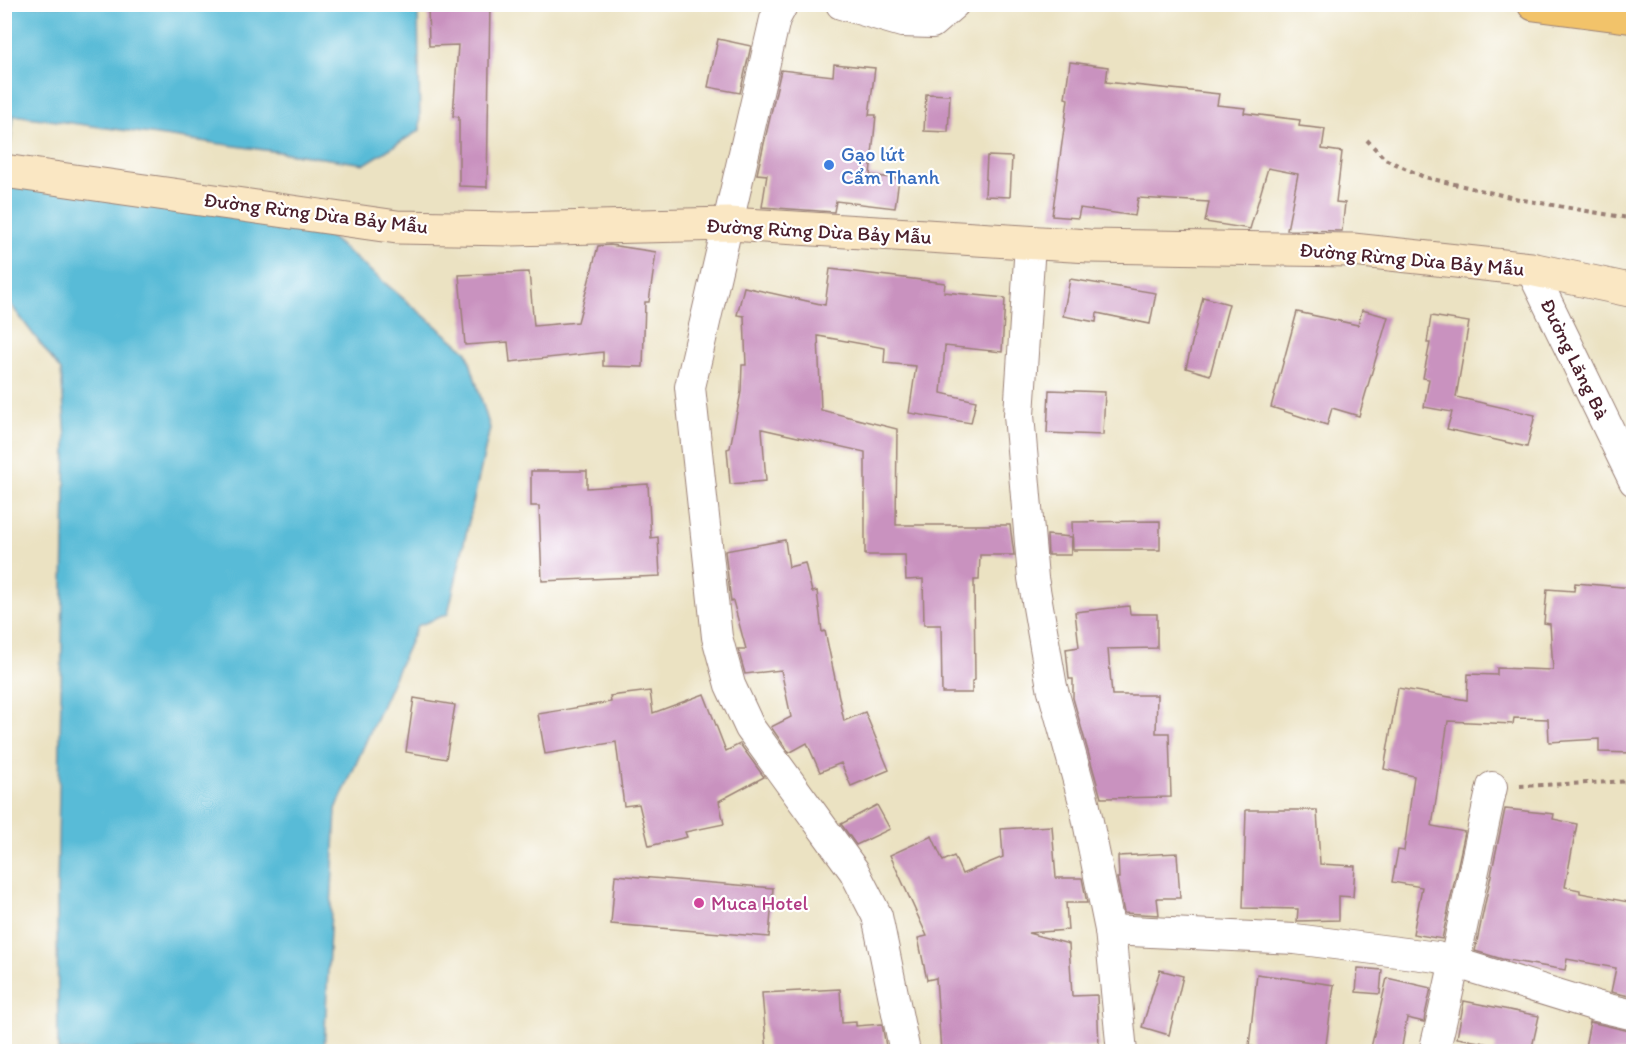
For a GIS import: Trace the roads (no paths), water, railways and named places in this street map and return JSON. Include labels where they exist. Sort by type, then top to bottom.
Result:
[{"type":"main road","points":[[1534,4],[1634,17]]},
{"type":"street","points":[[783,4],[776,19],[690,387],[717,637],[730,685],[750,728],[854,871],[877,916],[905,1052]]},
{"type":"street","points":[[841,4],[902,22],[932,23],[954,4]]},
{"type":"street","name":"Đường Rừng Dừa Bảy Mẫu","points":[[4,171],[397,227],[510,229],[729,224],[1030,243],[1353,250],[1531,269],[1634,291]]},
{"type":"street","points":[[1030,243],[1019,415],[1033,578],[1052,687],[1084,802],[1110,930],[1122,1052]]},
{"type":"street","name":"Đường Lăng Bà","points":[[1531,269],[1634,481]]},
{"type":"street","points":[[1434,1052],[1456,963],[1470,885],[1492,787]]},
{"type":"street","points":[[1110,930],[1295,939],[1437,957],[1596,1006],[1634,1015]]},
{"type":"water","points":[[5,5],[418,5],[420,130],[365,164],[14,115],[6,178],[324,232],[467,352],[490,428],[448,614],[417,626],[336,809],[324,1051],[58,1051],[57,892],[66,439],[61,371],[5,297]]},
{"type":"place","name":"Gạo lứt Cẩm Thanh","points":[[829,165]]},
{"type":"place","name":"Muca Hotel","points":[[699,903]]}]
